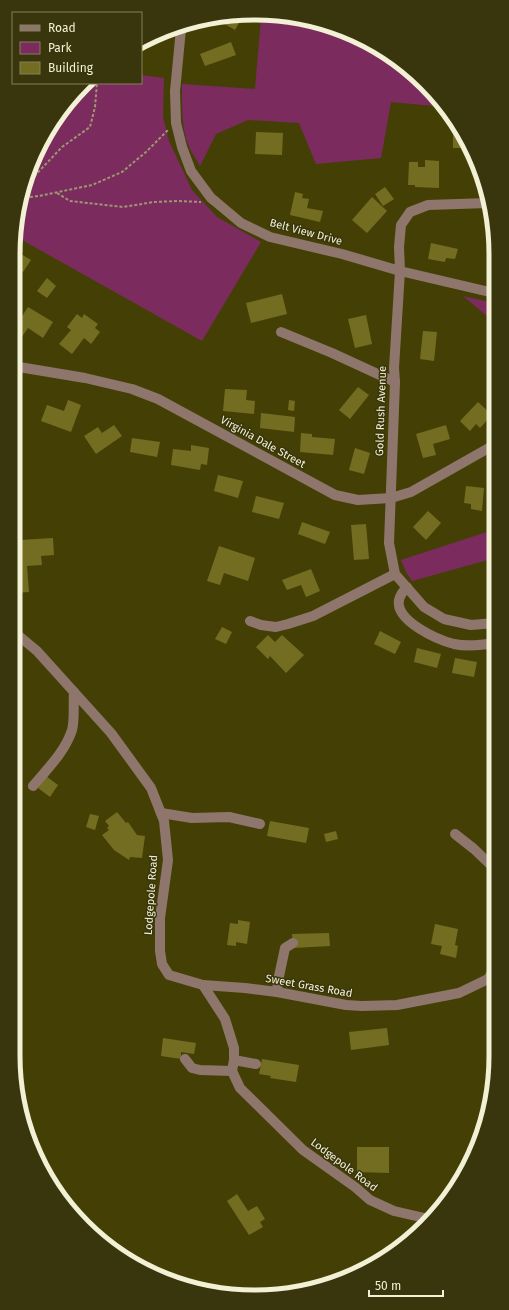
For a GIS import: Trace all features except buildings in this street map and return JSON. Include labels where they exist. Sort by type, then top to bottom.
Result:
[{"type":"street","name":"Belt View Drive","points":[[181,32],[175,90],[176,123],[182,147],[191,171],[211,198],[241,223],[270,237],[342,254],[400,272],[489,292]]},
{"type":"street","name":"Gold Rush Avenue","points":[[395,574],[389,543],[395,382],[394,368],[400,272],[399,247],[401,225],[410,212],[428,205],[483,203]]},
{"type":"street","points":[[281,332],[332,353],[395,382]]},
{"type":"street","name":"Virginia Dale Street","points":[[20,367],[85,378],[145,394],[158,399],[189,414],[335,496],[358,500],[390,498],[411,492],[489,448]]},
{"type":"street","points":[[250,621],[261,625],[276,627],[313,616],[395,574],[424,607],[444,619],[471,625],[489,624]]},
{"type":"street","points":[[407,587],[399,600],[400,608],[405,617],[415,626],[454,644],[472,645],[489,644]]},
{"type":"street","name":"Lodgepole Road","points":[[20,637],[37,651],[111,733],[151,788],[164,822],[168,860],[160,918],[160,951],[162,964],[169,975],[203,985]]},
{"type":"street","points":[[33,786],[55,760],[66,743],[72,728],[74,692]]},
{"type":"street","points":[[161,813],[192,818],[229,817],[260,824]]},
{"type":"street","points":[[455,834],[489,863]]},
{"type":"street","points":[[277,992],[285,948],[293,943]]},
{"type":"street","name":"Sweet Grass Road","points":[[203,985],[277,992],[346,1005],[362,1006],[397,1005],[459,993],[489,977]]},
{"type":"street","points":[[185,1060],[192,1068],[200,1070],[232,1071],[234,1048],[225,1019],[203,985]]},
{"type":"street","points":[[234,1060],[256,1064]]},
{"type":"street","name":"Lodgepole Road","points":[[232,1071],[240,1088],[303,1150],[352,1185],[370,1200],[394,1211],[423,1218]]},
{"type":"path","points":[[32,178],[62,147],[90,127],[95,106],[97,84]]},
{"type":"path","points":[[27,197],[56,193],[92,185],[122,172],[146,152],[170,128]]},
{"type":"path","points":[[56,193],[70,201],[123,206],[154,202],[216,202]]},
{"type":"green space","points":[[261,20],[285,22],[330,32],[372,51],[409,78],[436,106],[391,102],[381,158],[316,164],[299,123],[248,120],[216,134],[200,166],[190,149],[185,134],[182,84],[255,89]]},
{"type":"green space","points":[[142,75],[164,78],[163,117],[169,141],[192,190],[217,217],[261,242],[202,341],[21,239],[22,224],[28,194],[32,179],[44,151],[51,137],[68,112],[94,84],[142,84]]},
{"type":"green space","points":[[463,296],[489,302],[489,318]]},
{"type":"green space","points":[[489,527],[489,560],[412,581],[401,560],[487,532]]}]
